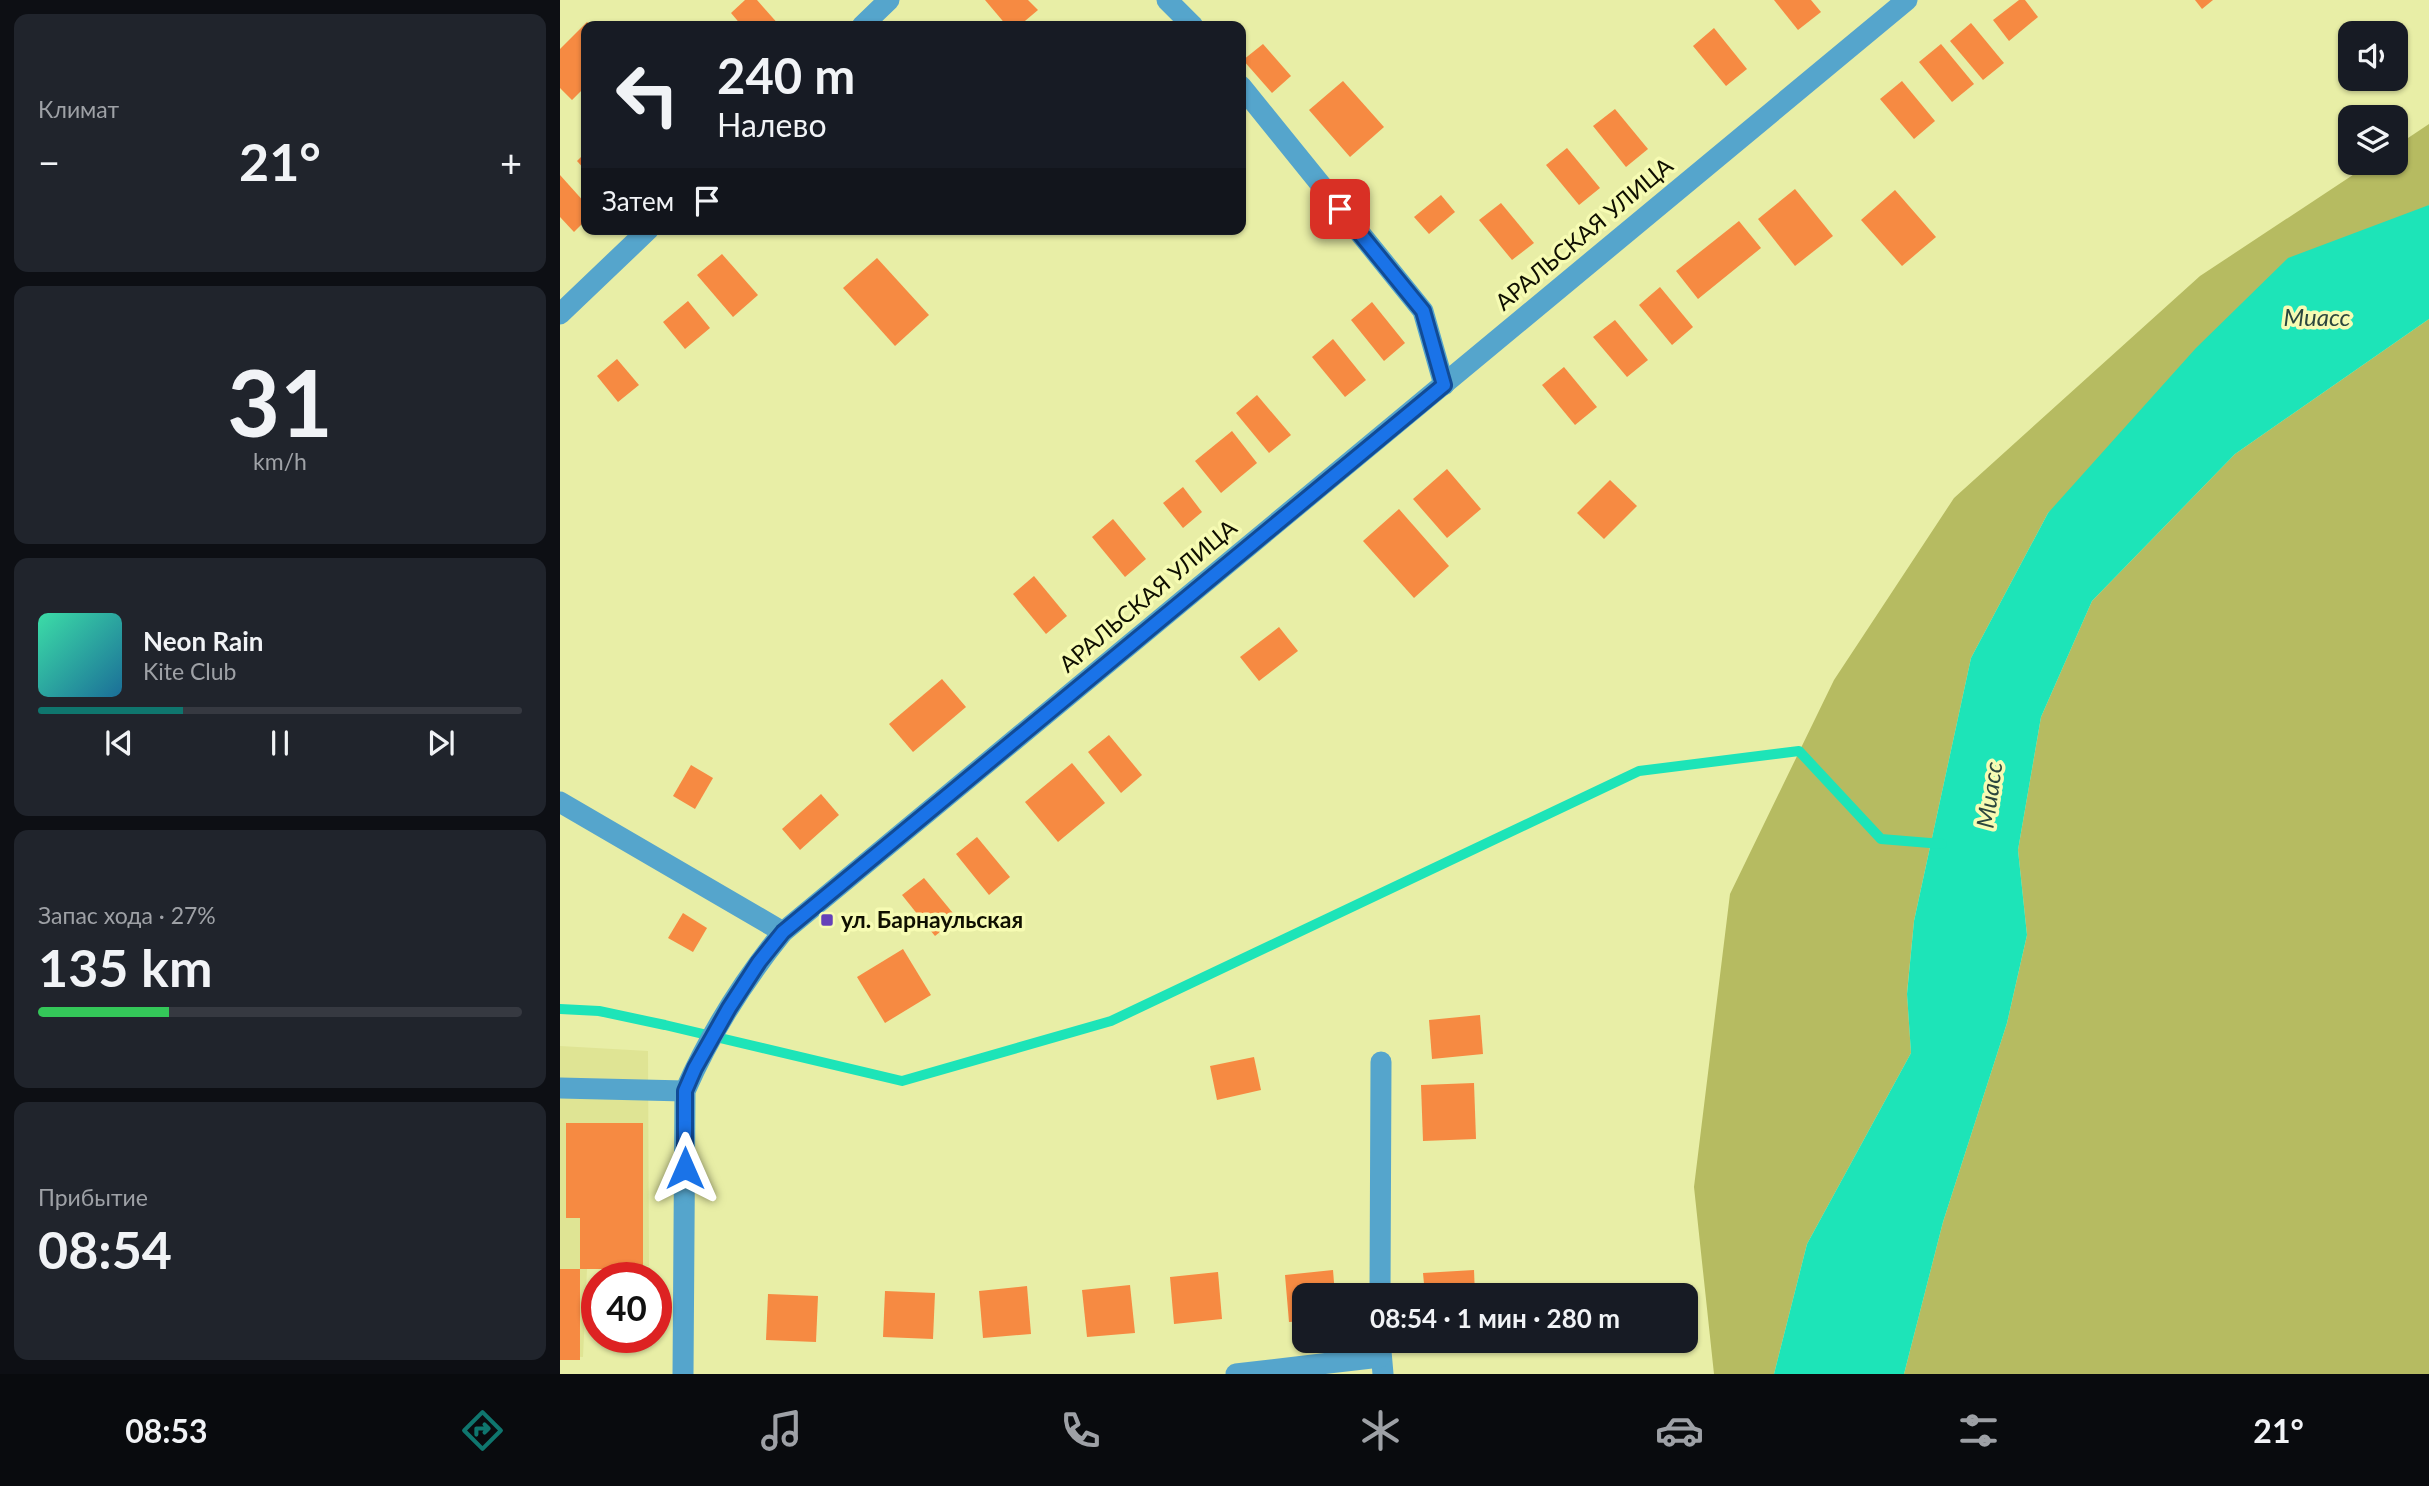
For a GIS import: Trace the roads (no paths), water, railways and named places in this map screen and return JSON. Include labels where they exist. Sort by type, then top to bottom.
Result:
[{"type":"street","points":[[867,21],[889,0]]},
{"type":"street","points":[[1167,0],[1188,21]]},
{"type":"street","name":"АРАЛЬСКАЯ УЛИЦА","points":[[683,1374],[685,1091],[729,1008],[759,962],[783,932],[1908,0]]},
{"type":"street","points":[[1246,92],[1423,311],[1444,385]]},
{"type":"street","points":[[560,314],[643,235]]},
{"type":"street","points":[[560,802],[783,932]]},
{"type":"street","points":[[1380,1283],[1381,1062]]},
{"type":"street","points":[[560,1088],[685,1091]]},
{"type":"street","points":[[1236,1374],[1381,1357]]},
{"type":"water","name":"Миасс","points":[[2429,205],[2429,319],[2235,454],[2092,601],[2041,717],[2018,850],[2027,935],[2007,1023],[1943,1222],[1904,1374],[1774,1374],[1807,1244],[1911,1053],[1907,994],[1914,921],[1971,658],[2048,513],[2196,348],[2288,258]]},
{"type":"waterway","points":[[560,1009],[599,1011],[902,1081],[1111,1021],[1639,771],[1799,751],[1881,839],[1942,844]]},
{"type":"place","name":"ул. Барнаульская","points":[[827,920]]}]
